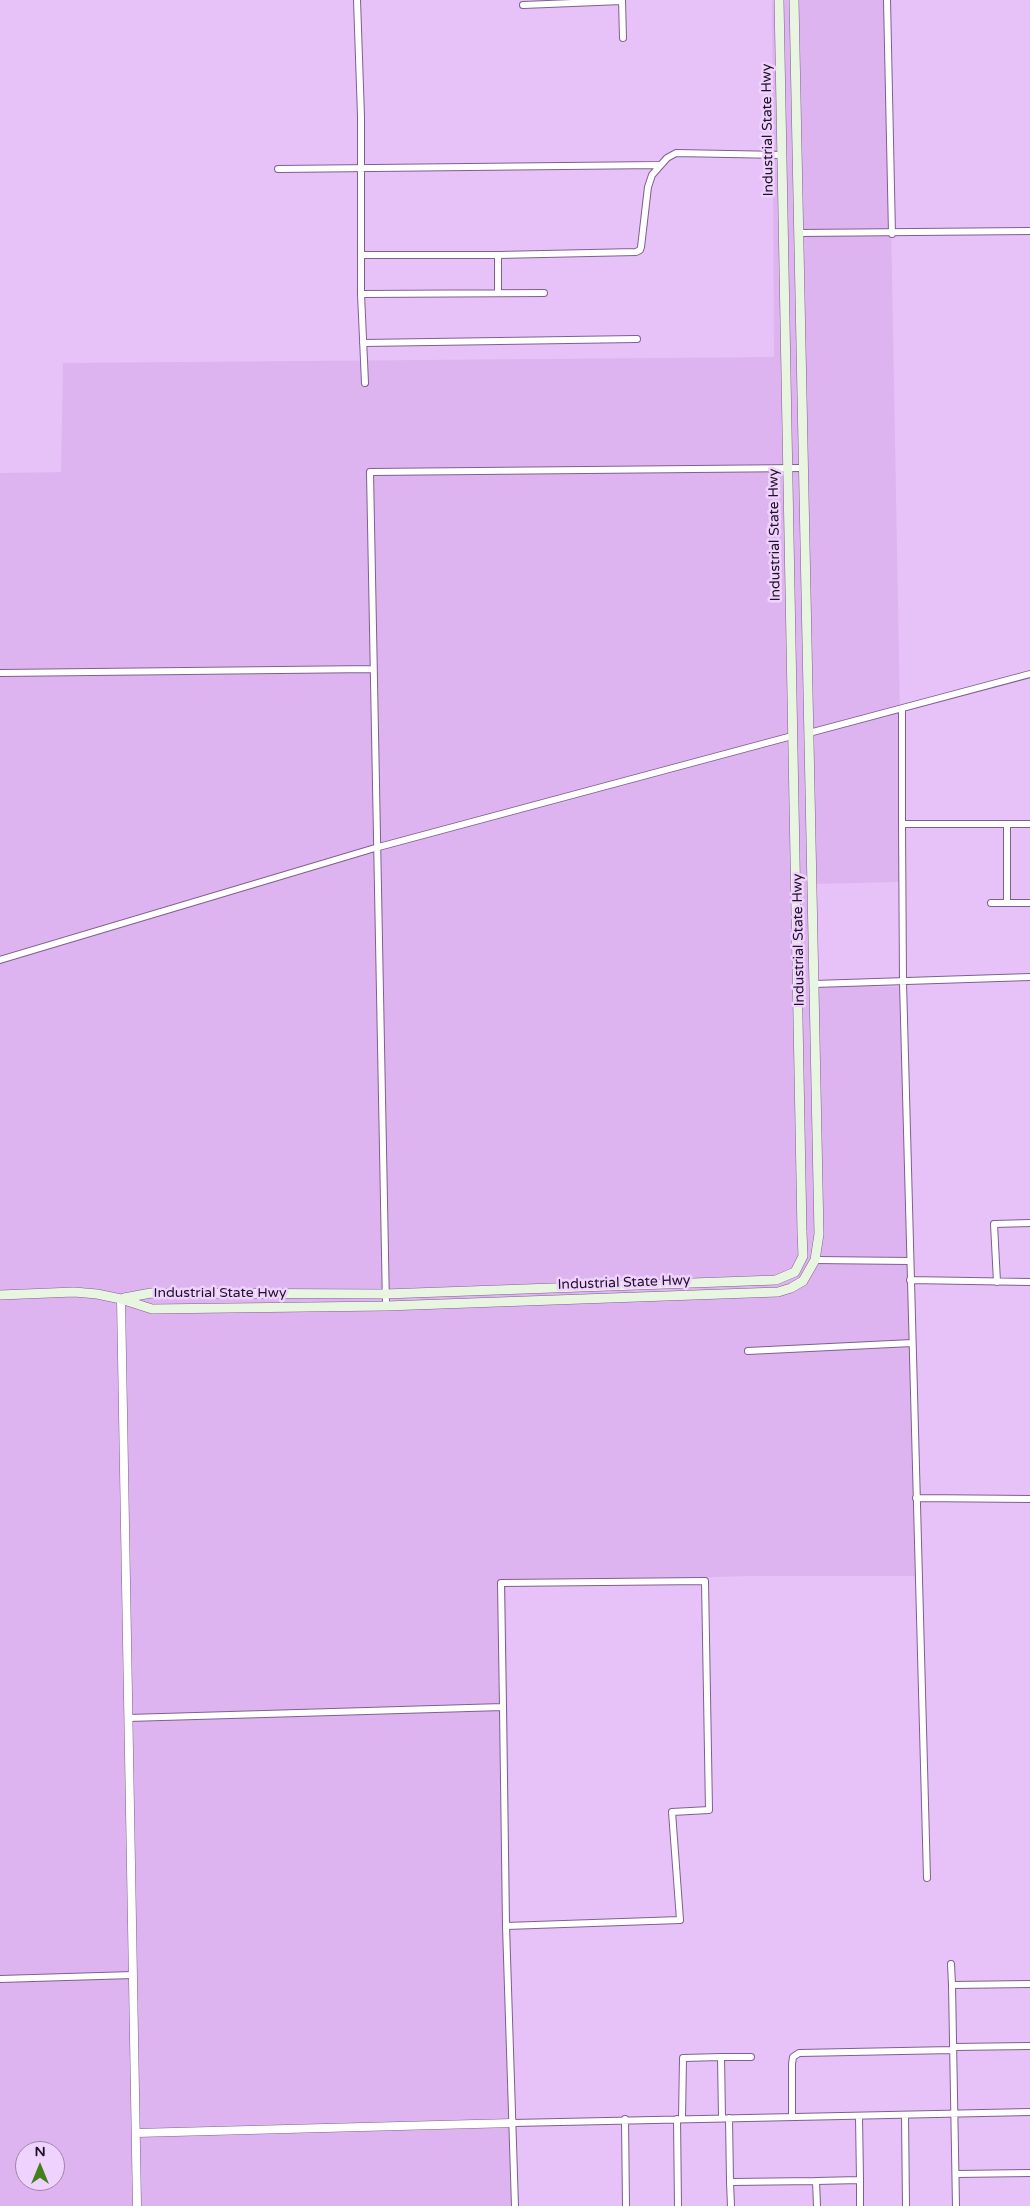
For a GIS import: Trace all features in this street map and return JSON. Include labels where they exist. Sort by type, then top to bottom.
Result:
[{"type":"main road","name":"Industrial State Hwy","points":[[121,1298],[151,1293],[385,1294],[776,1280],[794,1272],[802,1256],[802,1240],[779,0]]},
{"type":"main road","name":"Industrial State Hwy","points":[[121,1298],[152,1309],[386,1306],[778,1292],[791,1288],[803,1281],[815,1260],[819,1234],[794,0]]},
{"type":"main road","points":[[791,657],[807,656]]},
{"type":"main road","points":[[794,809],[810,809]]},
{"type":"main road","points":[[0,1294],[74,1292],[121,1298]]},
{"type":"street","points":[[357,0],[361,116],[361,294],[365,383]]},
{"type":"street","points":[[524,5],[622,0],[623,38]]},
{"type":"street","points":[[887,0],[892,234]]},
{"type":"street","points":[[361,255],[498,255],[640,250],[648,187],[652,175],[667,158],[676,153],[782,155]]},
{"type":"street","points":[[278,169],[659,165]]},
{"type":"street","points":[[798,233],[892,234],[1030,231]]},
{"type":"street","points":[[498,255],[498,293]]},
{"type":"street","points":[[361,294],[544,293]]},
{"type":"street","points":[[363,344],[637,339]]},
{"type":"street","points":[[386,1306],[370,472],[802,468]]},
{"type":"street","points":[[0,674],[373,669]]},
{"type":"street","points":[[808,733],[1030,674]]},
{"type":"street","points":[[902,709],[903,982],[927,1878]]},
{"type":"street","points":[[0,960],[377,847],[792,736]]},
{"type":"street","points":[[902,824],[1030,824]]},
{"type":"street","points":[[1007,824],[1007,903]]},
{"type":"street","points":[[991,903],[1030,904]]},
{"type":"street","points":[[814,984],[1030,977]]},
{"type":"street","points":[[997,1282],[994,1224],[1030,1223]]},
{"type":"street","points":[[815,1260],[910,1261]]},
{"type":"street","points":[[910,1280],[1030,1282]]},
{"type":"street","points":[[121,1298],[137,2206]]},
{"type":"street","points":[[748,1351],[912,1343]]},
{"type":"street","points":[[916,1498],[1030,1499]]},
{"type":"street","points":[[506,1926],[680,1920],[672,1812],[709,1810],[705,1581],[501,1583],[506,1926],[515,2206]]},
{"type":"street","points":[[128,1718],[503,1707]]},
{"type":"street","points":[[951,1964],[956,2206]]},
{"type":"street","points":[[0,1979],[133,1975]]},
{"type":"street","points":[[952,1985],[1030,1984]]},
{"type":"street","points":[[792,2116],[792,2064],[793,2057],[799,2053],[1030,2046]]},
{"type":"street","points":[[678,2206],[679,2119],[683,2058],[751,2056]]},
{"type":"street","points":[[720,2057],[731,2206]]},
{"type":"street","points":[[136,2133],[792,2116],[1030,2112]]},
{"type":"street","points":[[905,2114],[906,2206]]},
{"type":"street","points":[[859,2116],[860,2206]]},
{"type":"street","points":[[625,2120],[626,2206]]},
{"type":"street","points":[[956,2174],[1030,2173]]},
{"type":"street","points":[[730,2182],[860,2180]]},
{"type":"street","points":[[816,2181],[817,2206]]},
{"type":"shaded area","points":[[772,0],[887,0],[900,713],[901,882],[814,884],[817,985],[904,987],[917,1576],[751,1576],[506,1583],[514,2206],[0,2206],[0,473],[61,472],[63,363],[774,357]]}]
